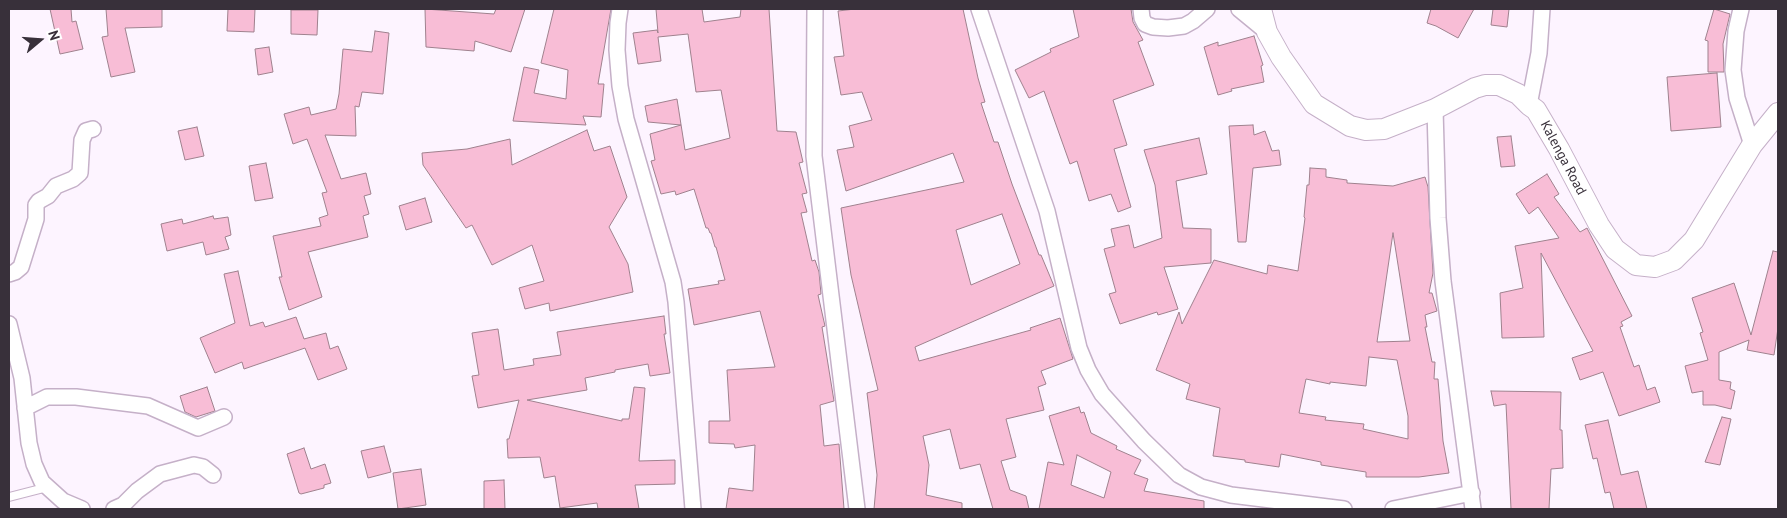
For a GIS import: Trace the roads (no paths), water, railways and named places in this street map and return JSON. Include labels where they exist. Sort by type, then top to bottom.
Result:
[{"type":"main road","name":"Kalenga Road","points":[[1261,9],[1267,32],[1281,57],[1314,104],[1350,126],[1366,130],[1384,129],[1435,109],[1475,88],[1484,86],[1499,85],[1518,94],[1536,110],[1604,233],[1615,249],[1636,265],[1655,267],[1674,260],[1694,240],[1752,145],[1778,113]]},
{"type":"street","points":[[620,9],[617,50],[620,86],[626,119],[673,282],[676,302],[692,509]]},
{"type":"street","points":[[815,9],[814,156],[857,509]]},
{"type":"street","points":[[979,9],[1047,211],[1079,348],[1088,370],[1102,394],[1144,441],[1179,475],[1201,487],[1231,495],[1344,509]]},
{"type":"street","points":[[1141,9],[1144,24],[1168,28],[1184,26],[1208,9]]},
{"type":"street","points":[[1239,9],[1267,32]]},
{"type":"street","points":[[1529,105],[1539,53],[1542,9]]},
{"type":"street","points":[[1741,9],[1736,32],[1733,70],[1737,98],[1752,145]]},
{"type":"street","points":[[1435,109],[1438,218],[1443,281],[1473,509]]},
{"type":"street","points":[[9,274],[21,267],[36,219],[36,205],[39,200],[48,196],[56,186],[77,177],[80,173],[82,140],[86,131],[93,129]]},
{"type":"street","points":[[9,324],[22,378],[29,443],[34,464],[42,482],[63,501],[82,509]]},
{"type":"street","points":[[25,408],[47,397],[76,397],[148,406],[198,428],[224,417]]},
{"type":"street","points":[[114,509],[123,505],[137,491],[160,474],[194,465],[203,467],[213,475]]},
{"type":"street","points":[[1393,509],[1472,493]]},
{"type":"lane","points":[[9,497],[48,487]]}]
